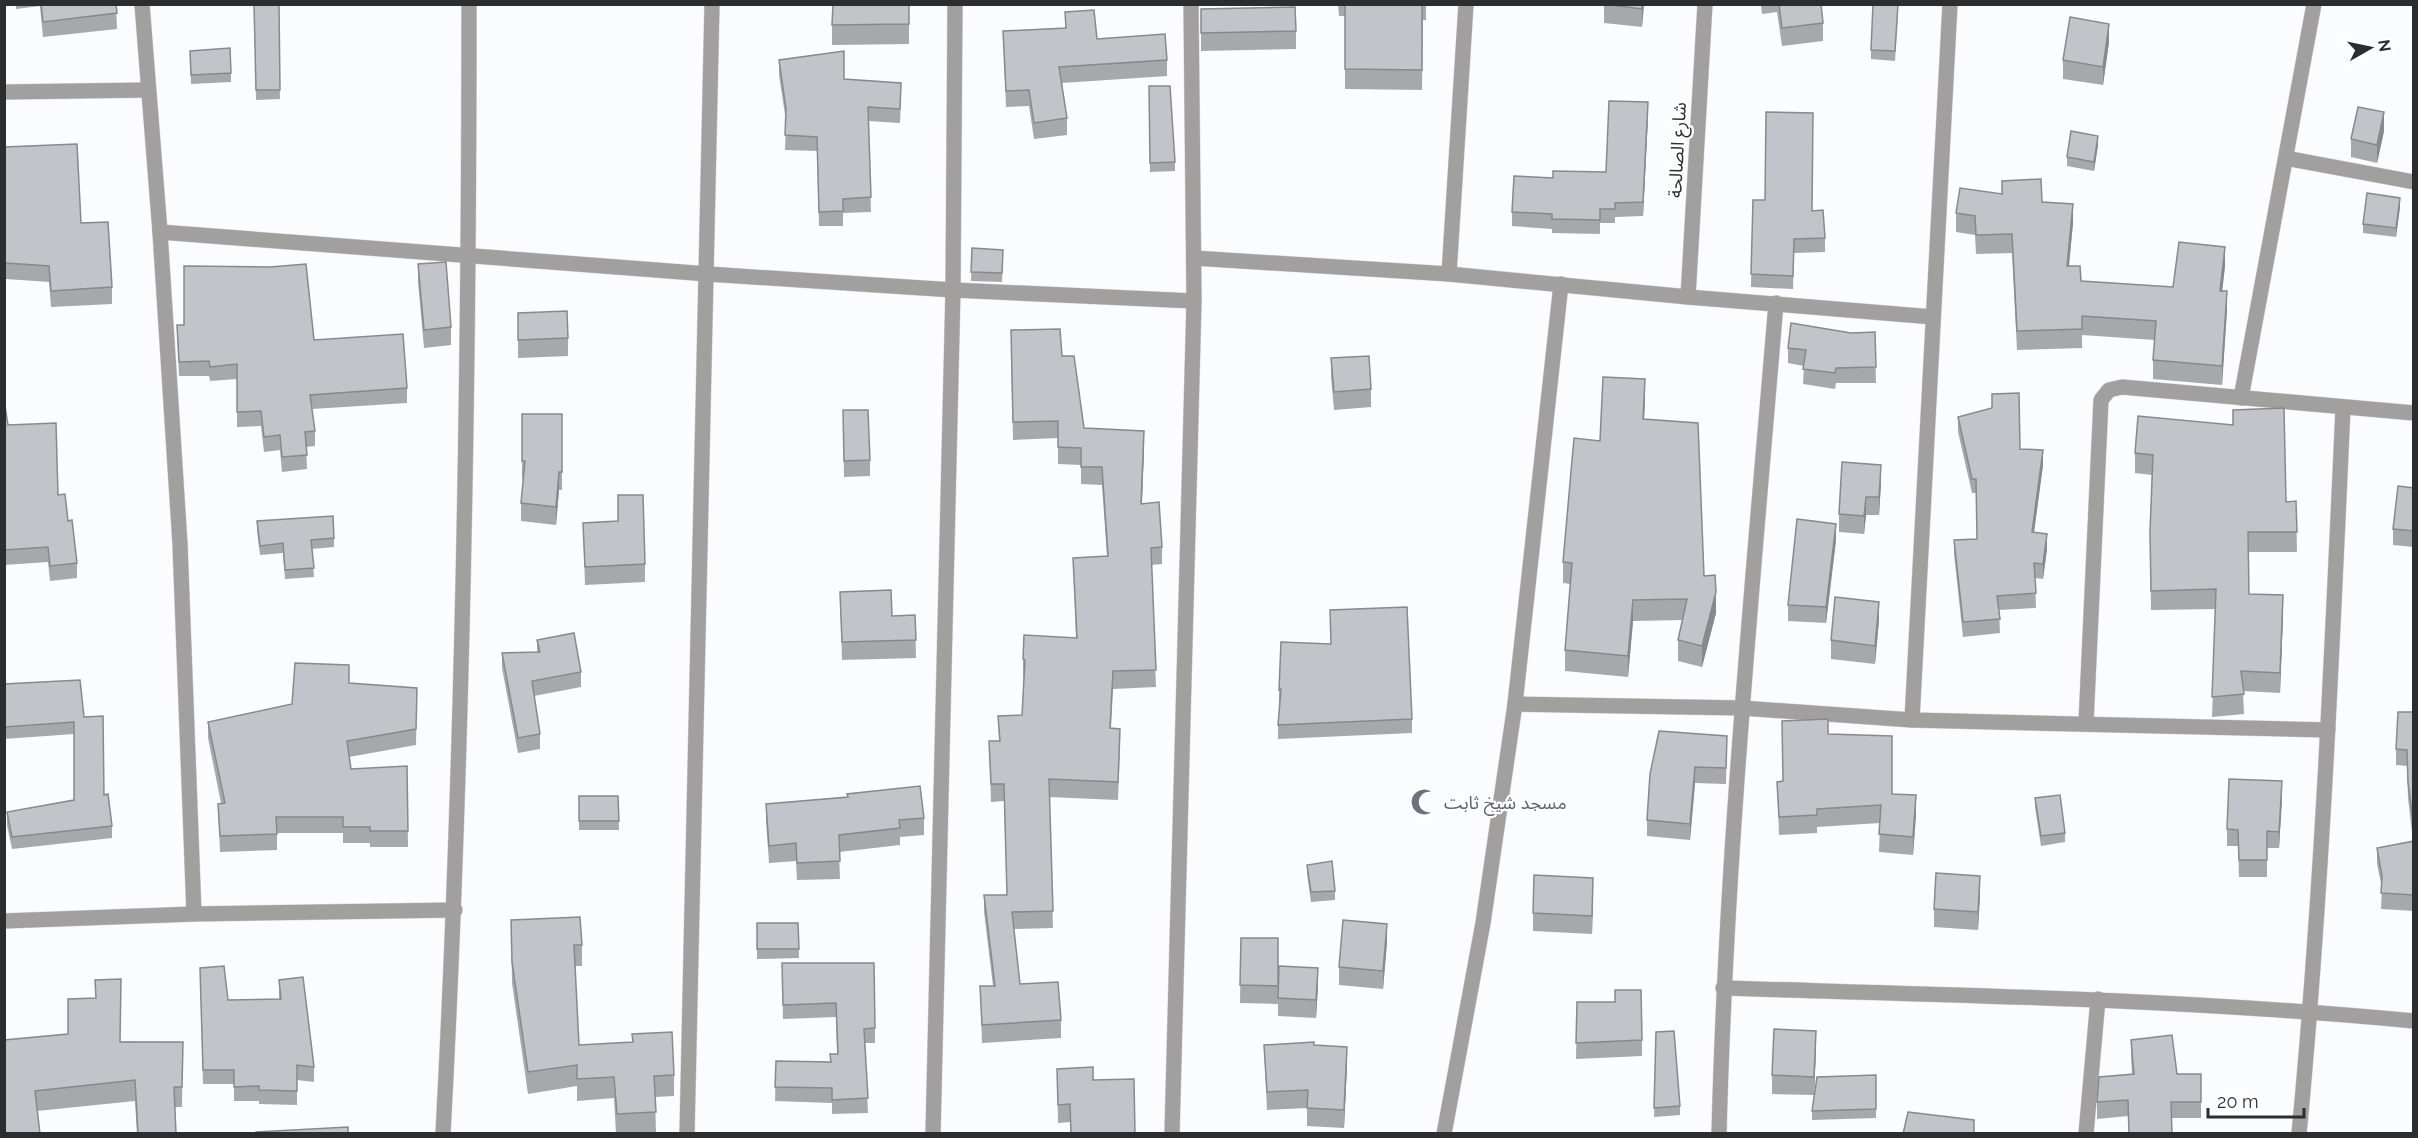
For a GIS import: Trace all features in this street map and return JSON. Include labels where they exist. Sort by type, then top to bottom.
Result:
[{"type":"street","points":[[142,4],[160,232],[185,638],[194,914]]},
{"type":"street","points":[[443,1134],[455,910],[469,255],[469,4]]},
{"type":"street","points":[[687,1134],[708,274],[712,4]]},
{"type":"street","points":[[933,1134],[952,290],[955,4]]},
{"type":"street","points":[[1173,1134],[1194,301],[1191,4]]},
{"type":"street","points":[[1449,274],[1466,4]]},
{"type":"street","name":"شارع الصالحة","points":[[1688,297],[1705,4]]},
{"type":"street","points":[[1912,720],[1950,4]]},
{"type":"street","points":[[2241,398],[2314,4]]},
{"type":"street","points":[[4,92],[148,90]]},
{"type":"street","points":[[2286,158],[2414,182]]},
{"type":"street","points":[[160,232],[708,274],[952,290],[1194,301]]},
{"type":"street","points":[[1194,258],[1449,274],[1933,317]]},
{"type":"street","points":[[1444,1134],[1483,923],[1515,704],[1561,284]]},
{"type":"street","points":[[1719,1134],[1723,988],[1742,708],[1776,303]]},
{"type":"street","points":[[2086,723],[2101,400],[2109,390],[2122,387],[2414,413]]},
{"type":"street","points":[[2300,1134],[2328,730],[2343,408]]},
{"type":"street","points":[[1515,704],[1742,708],[1912,720],[2328,730]]},
{"type":"street","points":[[4,921],[194,914],[455,910]]},
{"type":"street","points":[[1723,988],[2098,999],[2310,1011],[2414,1021]]},
{"type":"street","points":[[2086,1134],[2098,999]]},
{"type":"building","points":[[41,4],[116,4],[117,13],[43,22]]},
{"type":"building","points":[[254,4],[279,4],[280,90],[256,90]]},
{"type":"building","points":[[833,4],[909,4],[909,24],[832,25]]},
{"type":"building","points":[[1345,4],[1422,4],[1422,70],[1345,69]]},
{"type":"building","points":[[1604,4],[1642,4],[1642,9]]},
{"type":"building","points":[[1779,4],[1821,4],[1823,23],[1782,28]]},
{"type":"building","points":[[1873,4],[1898,4],[1895,51],[1871,50]]},
{"type":"building","points":[[1295,7],[1296,31],[1201,33],[1201,9]]},
{"type":"building","points":[[1094,10],[1097,39],[1165,34],[1167,60],[1059,67],[1067,118],[1034,123],[1029,90],[1006,91],[1003,31],[1066,28],[1065,12]]},
{"type":"building","points":[[2070,17],[2109,24],[2103,67],[2063,60]]},
{"type":"building","points":[[230,48],[231,73],[191,75],[190,51]]},
{"type":"building","points":[[844,51],[844,79],[901,83],[900,109],[868,107],[871,197],[843,199],[843,211],[819,212],[817,137],[785,135],[786,109],[779,60]]},
{"type":"building","points":[[1149,86],[1170,86],[1175,162],[1150,163]]},
{"type":"building","points":[[1609,101],[1648,102],[1643,202],[1615,203],[1615,209],[1600,209],[1600,220],[1552,219],[1552,214],[1512,212],[1514,176],[1553,178],[1553,171],[1606,172]]},
{"type":"building","points":[[2358,107],[2384,112],[2377,145],[2351,139]]},
{"type":"building","points":[[1766,112],[1813,113],[1812,211],[1823,210],[1825,238],[1794,239],[1793,276],[1751,274],[1753,200],[1765,200]]},
{"type":"building","points":[[2071,131],[2098,136],[2094,162],[2067,157]]},
{"type":"building","points":[[77,144],[81,223],[108,222],[112,287],[51,291],[49,266],[6,263],[4,258],[4,147]]},
{"type":"building","points":[[2041,179],[2042,202],[2073,204],[2067,266],[2080,266],[2081,281],[2173,287],[2179,242],[2225,247],[2220,291],[2227,291],[2222,366],[2153,360],[2156,321],[2082,316],[2082,329],[2017,331],[2012,234],[1976,235],[1975,216],[1956,213],[1960,188],[2002,194],[2002,181]]},
{"type":"building","points":[[2367,193],[2400,198],[2396,228],[2363,224]]},
{"type":"building","points":[[972,248],[1003,250],[1002,273],[971,272]]},
{"type":"building","points":[[446,262],[451,327],[424,330],[418,264]]},
{"type":"building","points":[[306,264],[314,340],[403,334],[407,388],[310,395],[315,431],[305,432],[307,455],[282,457],[280,435],[264,437],[261,411],[237,412],[237,364],[210,367],[209,361],[179,362],[177,325],[184,325],[184,266],[270,267]]},
{"type":"building","points":[[567,311],[568,338],[518,340],[518,313]]},
{"type":"building","points":[[1791,323],[1851,333],[1875,332],[1876,367],[1836,368],[1835,373],[1803,369],[1806,350],[1788,348]]},
{"type":"building","points":[[1060,329],[1062,356],[1074,356],[1084,428],[1144,431],[1141,504],[1159,502],[1162,547],[1151,548],[1156,670],[1113,671],[1110,728],[1120,729],[1118,782],[1049,779],[1053,911],[1012,912],[1020,984],[1058,982],[1061,1020],[982,1025],[980,986],[995,986],[984,895],[1007,895],[1004,784],[991,784],[989,741],[1000,741],[998,716],[1022,715],[1024,635],[1077,638],[1073,558],[1108,556],[1102,467],[1081,467],[1081,448],[1058,447],[1058,421],[1013,422],[1011,330]]},
{"type":"building","points":[[1369,356],[1371,389],[1334,392],[1331,358]]},
{"type":"building","points":[[1603,377],[1645,379],[1643,419],[1698,423],[1704,576],[1715,575],[1716,592],[1702,646],[1678,640],[1687,599],[1633,600],[1628,656],[1565,650],[1572,563],[1563,562],[1574,438],[1600,441]]},
{"type":"building","points":[[2019,393],[2020,449],[2043,450],[2032,532],[2047,534],[2043,564],[2034,563],[2036,593],[1997,596],[2000,619],[1963,622],[1954,540],[1977,539],[1976,479],[1972,479],[1958,417],[1992,408],[1992,394]]},
{"type":"building","points":[[4,406],[8,425],[56,423],[58,495],[65,494],[68,521],[72,520],[77,563],[50,566],[48,547],[4,550]]},
{"type":"building","points":[[2284,408],[2286,502],[2296,501],[2297,532],[2248,532],[2249,594],[2283,595],[2280,673],[2241,671],[2244,694],[2212,697],[2216,589],[2151,591],[2150,532],[2153,455],[2135,453],[2138,416],[2233,425],[2233,410]]},
{"type":"building","points":[[843,410],[868,410],[870,460],[844,461]]},
{"type":"building","points":[[522,414],[562,414],[562,472],[559,472],[556,507],[521,503],[525,461],[522,461]]},
{"type":"building","points":[[1842,462],[1881,465],[1879,497],[1866,497],[1864,516],[1839,514]]},
{"type":"building","points":[[2398,486],[2414,488],[2414,531],[2393,529]]},
{"type":"building","points":[[618,495],[643,495],[645,564],[585,567],[583,523],[618,521]]},
{"type":"building","points":[[333,516],[334,538],[311,540],[314,568],[285,570],[283,543],[260,546],[257,521]]},
{"type":"building","points":[[1797,519],[1836,524],[1826,607],[1788,605]]},
{"type":"building","points":[[891,590],[892,616],[915,615],[916,640],[842,642],[840,592]]},
{"type":"building","points":[[1835,597],[1879,602],[1875,646],[1831,640]]},
{"type":"building","points":[[1407,607],[1412,719],[1278,725],[1281,642],[1331,644],[1330,610]]},
{"type":"building","points":[[574,633],[581,672],[532,681],[540,734],[518,738],[502,653],[540,652],[537,640]]},
{"type":"building","points":[[295,663],[349,665],[349,683],[417,688],[416,729],[347,741],[351,769],[407,766],[408,831],[370,831],[370,827],[343,827],[343,817],[276,817],[277,834],[220,836],[218,804],[225,803],[208,722],[292,704]]},
{"type":"building","points":[[80,680],[84,717],[103,716],[104,795],[108,794],[112,826],[12,837],[7,812],[74,800],[74,722],[4,727],[4,684]]},
{"type":"building","points":[[2398,712],[2414,712],[2414,828],[2408,782],[2407,750],[2396,749]]},
{"type":"building","points":[[1828,719],[1828,734],[1892,736],[1892,794],[1916,795],[1913,837],[1879,834],[1881,805],[1817,809],[1817,815],[1779,817],[1777,782],[1783,781],[1782,721]]},
{"type":"building","points":[[1659,731],[1727,736],[1726,768],[1695,767],[1690,824],[1647,820],[1650,774]]},
{"type":"building","points":[[2229,779],[2282,781],[2279,832],[2267,831],[2267,860],[2239,860],[2238,830],[2227,829]]},
{"type":"building","points":[[920,786],[924,818],[899,820],[900,828],[839,835],[840,861],[797,863],[796,843],[769,846],[766,804],[848,797],[847,794]]},
{"type":"building","points":[[2060,795],[2065,833],[2041,836],[2035,798]]},
{"type":"building","points":[[579,796],[618,796],[619,821],[579,821]]},
{"type":"building","points":[[2414,841],[2414,895],[2381,893],[2382,876],[2377,848]]},
{"type":"building","points":[[1332,861],[1335,891],[1311,892],[1307,865]]},
{"type":"building","points":[[1936,873],[1980,876],[1978,912],[1934,909]]},
{"type":"building","points":[[1534,875],[1593,878],[1592,916],[1533,913]]},
{"type":"building","points":[[580,917],[582,945],[574,945],[579,1045],[633,1042],[632,1034],[672,1032],[674,1075],[654,1076],[656,1112],[617,1114],[614,1077],[577,1079],[577,1065],[528,1072],[512,962],[511,920]]},
{"type":"building","points":[[1343,920],[1387,924],[1383,971],[1339,967]]},
{"type":"building","points":[[757,923],[798,923],[799,949],[757,949]]},
{"type":"building","points":[[1241,938],[1278,938],[1278,986],[1240,985]]},
{"type":"building","points":[[782,963],[874,963],[875,1028],[864,1029],[868,1098],[832,1100],[832,1088],[775,1087],[776,1061],[831,1062],[830,1054],[838,1054],[836,1003],[783,1005]]},
{"type":"building","points":[[224,966],[228,1000],[281,999],[279,980],[303,977],[314,1067],[297,1065],[297,1091],[259,1090],[259,1086],[234,1087],[234,1070],[203,1070],[200,968]]},
{"type":"building","points":[[1279,966],[1318,968],[1316,1000],[1278,998]]},
{"type":"building","points":[[121,979],[120,1042],[183,1042],[182,1087],[174,1087],[176,1134],[138,1134],[135,1080],[35,1091],[40,1134],[4,1134],[4,1040],[68,1034],[68,999],[96,998],[95,980]]},
{"type":"building","points":[[1615,990],[1641,990],[1642,1040],[1576,1043],[1577,1002],[1615,1002]]},
{"type":"building","points":[[1774,1029],[1816,1031],[1814,1077],[1772,1075]]},
{"type":"building","points":[[1674,1031],[1680,1106],[1654,1108],[1656,1032]]},
{"type":"building","points":[[2172,1035],[2177,1074],[2201,1074],[2201,1102],[2171,1102],[2172,1134],[2129,1134],[2128,1100],[2097,1102],[2099,1077],[2134,1074],[2131,1040]]},
{"type":"building","points":[[1314,1042],[1314,1045],[1347,1047],[1344,1110],[1307,1108],[1308,1090],[1267,1092],[1264,1045]]},
{"type":"building","points":[[1093,1067],[1093,1080],[1134,1079],[1135,1134],[1071,1134],[1070,1104],[1058,1105],[1057,1069]]},
{"type":"building","points":[[1876,1075],[1876,1109],[1812,1111],[1817,1077]]},
{"type":"building","points":[[1908,1112],[1974,1120],[1974,1134],[1903,1134]]},
{"type":"building","points":[[348,1127],[348,1134],[256,1134],[256,1132]]},
{"type":"place","name":"مسجد شيخ ثابت","points":[[1424,802]]}]
